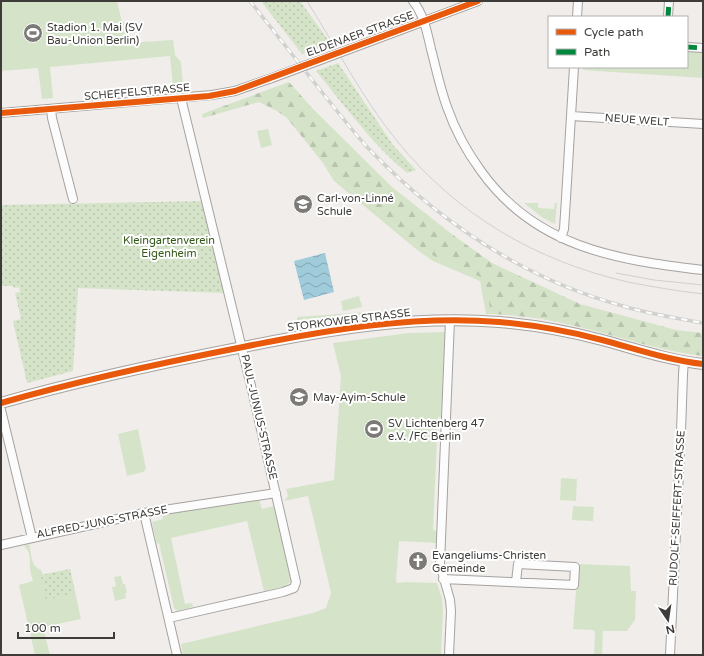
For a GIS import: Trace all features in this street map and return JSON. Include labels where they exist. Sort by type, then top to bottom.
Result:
[{"type":"main road","name":"STORKOWER STRASSE","points":[[1,403],[46,390],[144,367],[300,335],[414,321],[450,320],[505,322],[560,330],[604,340],[667,358],[703,364]]},
{"type":"street","points":[[413,1],[424,21],[446,105],[459,137],[488,181],[507,202],[531,221],[561,238],[597,251],[649,264],[703,270]]},
{"type":"street","name":"ELDENAER STRASSE","points":[[272,78],[478,1]]},
{"type":"street","points":[[577,16],[578,1]]},
{"type":"street","points":[[668,16],[669,1]]},
{"type":"street","points":[[688,47],[703,48]]},
{"type":"street","points":[[561,238],[564,229],[574,68]]},
{"type":"street","name":"SCHEFFELSTRASSE","points":[[1,113],[223,94],[272,78]]},
{"type":"street","name":"PAUL-JUNIUS-STRASSE","points":[[169,618],[294,588],[296,582],[242,347],[182,98]]},
{"type":"street","points":[[51,109],[73,199]]},
{"type":"street","name":"NEUE WELT","points":[[571,116],[703,124]]},
{"type":"street","points":[[449,655],[451,611],[450,600],[440,564],[440,545],[450,320]]},
{"type":"street","name":"RUDOLF-SEIFFERT-STRASSE","points":[[670,655],[684,361]]},
{"type":"street","name":"ALFRED-JUNG-STRASSE","points":[[1,410],[32,538],[144,512],[276,493]]},
{"type":"street","points":[[144,512],[177,655]]},
{"type":"street","points":[[1,545],[32,538]]},
{"type":"street","points":[[443,579],[574,585],[575,567],[518,564],[516,582]]},
{"type":"green space","points":[[1,1],[117,1],[122,22],[128,22],[127,43],[173,40],[175,55],[181,62],[183,86],[173,87],[170,56],[50,67],[53,98],[42,99],[38,68],[1,71]]},
{"type":"green space","points":[[261,1],[300,1],[331,44],[302,54]]},
{"type":"green space","points":[[688,51],[703,52],[703,78],[583,70],[583,68],[688,68]]},
{"type":"green space","points":[[338,63],[393,145],[416,170],[407,173],[394,162],[359,124],[316,71]]},
{"type":"green space","points":[[289,82],[313,109],[392,187],[453,235],[492,263],[580,304],[676,330],[703,333],[703,356],[655,347],[554,321],[523,316],[491,314],[485,279],[434,256],[418,245],[338,179],[323,163],[287,118],[277,111],[259,102],[203,118],[202,114]]},
{"type":"green space","points":[[268,129],[272,145],[261,148],[257,131]]},
{"type":"green space","points":[[323,163],[338,179],[418,245],[434,256],[486,279],[491,314],[486,314],[480,281],[433,261],[416,249],[334,181]]},
{"type":"green space","name":"Kleingartenverein Eigenheim","points":[[204,201],[226,293],[78,288],[73,371],[27,383],[13,321],[21,319],[15,293],[20,292],[19,287],[14,288],[13,286],[1,286],[1,205]]},
{"type":"green space","points":[[524,203],[538,203],[538,208],[554,209],[555,203],[557,203],[555,224],[543,218]]},
{"type":"green space","points":[[359,296],[362,307],[343,311],[341,301]]},
{"type":"green space","points":[[395,310],[395,313],[297,320],[297,317]]},
{"type":"green space","points":[[445,332],[441,417],[438,417],[433,530],[437,531],[436,543],[399,541],[396,580],[397,583],[437,583],[442,598],[443,610],[441,655],[183,655],[181,644],[313,613],[326,608],[331,593],[308,496],[284,501],[288,496],[286,489],[334,480],[341,376],[333,343],[409,333]]},
{"type":"green space","points":[[138,429],[146,469],[143,472],[127,476],[118,434]]},
{"type":"green space","points":[[561,478],[577,479],[576,501],[560,500]]},
{"type":"green space","points":[[259,499],[262,509],[274,506],[292,581],[285,586],[264,591],[247,521],[171,538],[185,604],[192,603],[193,607],[177,611],[174,608],[159,543],[157,544],[152,522],[163,519],[162,513]]},
{"type":"green space","points":[[573,506],[594,507],[593,521],[572,520]]},
{"type":"green space","points":[[29,544],[33,562],[37,568],[41,570],[43,575],[70,569],[81,619],[43,627],[50,655],[35,655],[19,585],[33,581],[30,570],[30,556],[24,546]]},
{"type":"green space","points":[[578,564],[630,566],[631,591],[636,591],[635,620],[627,631],[603,631],[602,655],[594,655],[595,632],[593,630],[573,629]]},
{"type":"green space","points":[[70,569],[75,593],[46,600],[41,575]]},
{"type":"green space","points":[[121,576],[123,584],[125,584],[127,593],[125,593],[126,598],[115,601],[112,587],[116,586],[114,577]]},
{"type":"water","points":[[325,253],[334,292],[304,300],[294,261]]},
{"type":"tram line","points":[[307,1],[361,90],[397,141],[420,167],[445,191],[472,213],[530,248],[562,262],[594,273],[628,282],[703,294]]},
{"type":"tram line","points":[[1,115],[214,96],[232,93],[348,52],[481,1]]},
{"type":"tram line","points":[[616,273],[654,280],[703,285]]},
{"type":"railway","points":[[250,1],[367,147],[394,174],[453,223],[484,244],[551,280],[586,294],[623,306],[663,316],[703,323]]},
{"type":"marked path","points":[[668,16],[669,1]]},
{"type":"marked path","points":[[688,47],[703,48]]},
{"type":"cycle path","points":[[1,113],[209,96],[235,91],[478,1]]},
{"type":"cycle path","points":[[1,403],[121,372],[182,359],[306,335],[402,322],[467,320],[538,327],[564,331],[665,357],[703,364]]},
{"type":"place","name":"Stadion 1. Mai (SV Bau-Union Berlin)","points":[[33,33]]},
{"type":"place","name":"Carl-von-Linné Schule","points":[[303,204]]},
{"type":"place","name":"May-Ayim-Schule","points":[[299,397]]},
{"type":"place","name":"SV Lichtenberg 47 e.V. /FC Berlin","points":[[374,429]]},
{"type":"place","name":"Evangeliums-Christen Gemeinde","points":[[418,561]]}]
